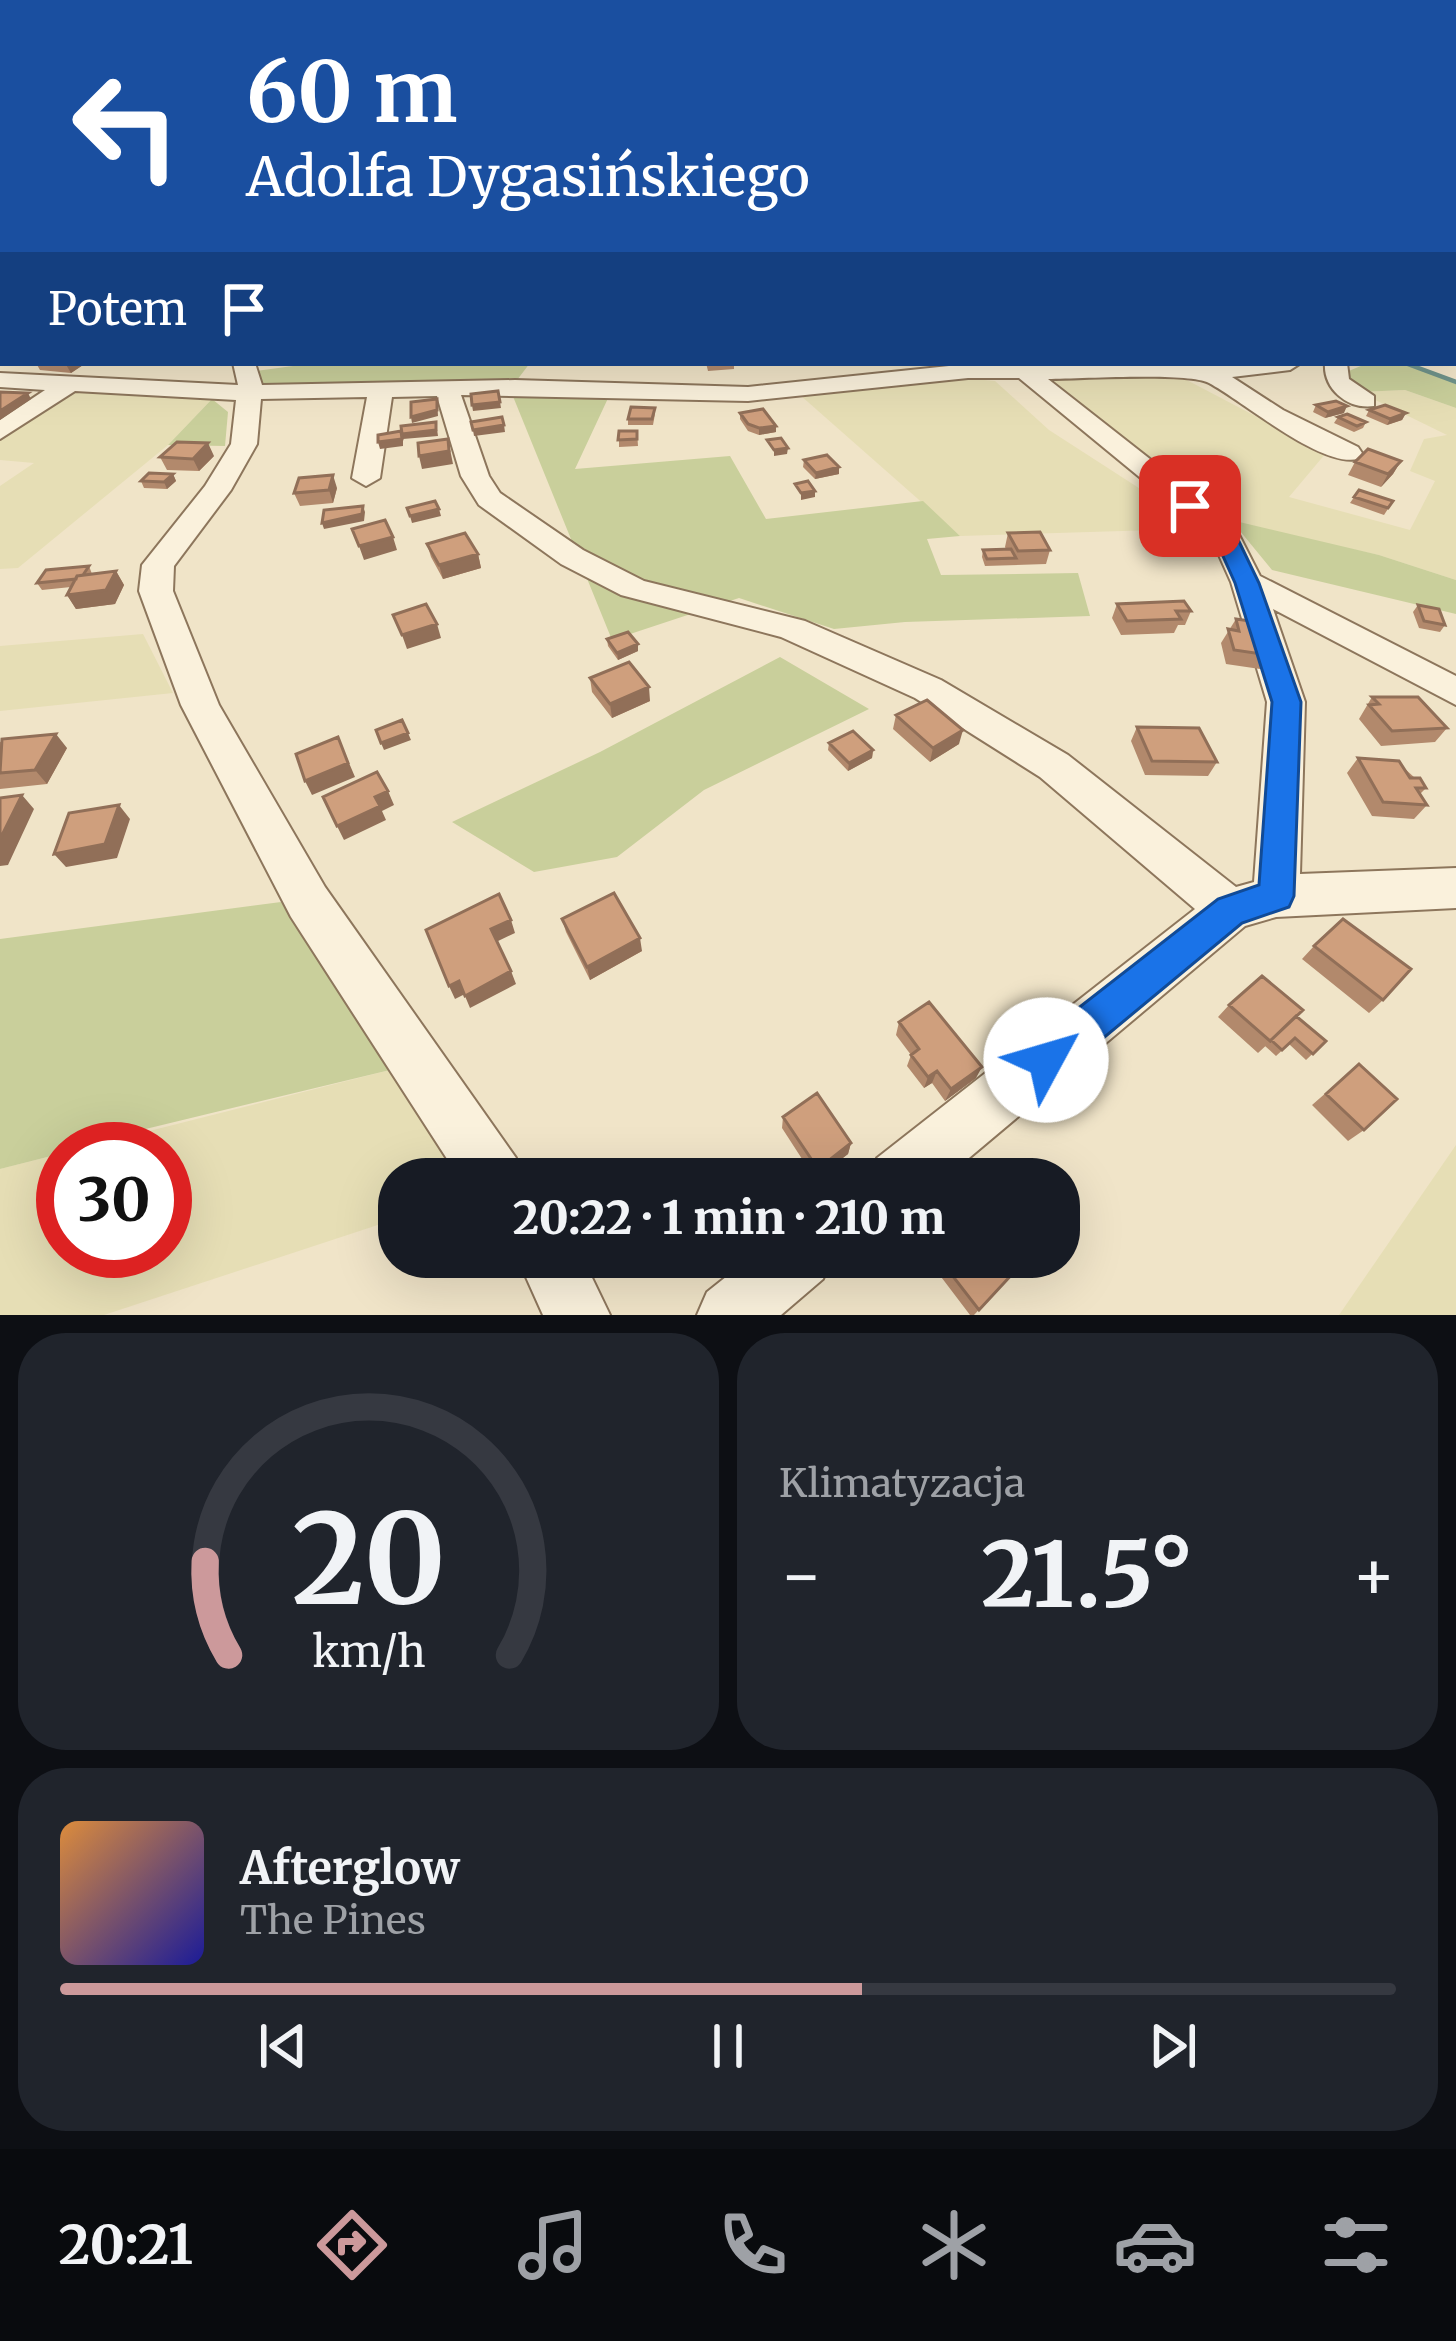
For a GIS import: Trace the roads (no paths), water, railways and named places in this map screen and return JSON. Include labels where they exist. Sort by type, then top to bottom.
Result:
[{"type":"street","points":[[787,366],[801,389]]},
{"type":"street","points":[[0,380],[70,384],[246,377],[381,389],[730,394],[801,389],[914,369],[1209,373],[1266,366]]},
{"type":"street","points":[[1335,366],[1339,385],[1365,401]]},
{"type":"street","points":[[1023,370],[1223,531],[1247,583],[1286,702],[1276,896]]},
{"type":"street","points":[[1209,373],[1274,415],[1348,453]]},
{"type":"street","points":[[246,377],[244,443],[217,490],[158,565],[156,591],[200,705],[308,902],[481,1158]]},
{"type":"street","points":[[0,431],[70,384]]},
{"type":"street","points":[[447,388],[475,476],[489,499],[572,557],[633,588],[793,629],[928,689],[1054,766],[1230,910]]},
{"type":"street","points":[[366,478],[381,389]]},
{"type":"street","points":[[1247,583],[1456,692]]},
{"type":"street","points":[[924,1158],[1230,910],[1276,896],[1456,888]]},
{"type":"street","points":[[558,1278],[577,1315]]},
{"type":"street","points":[[730,1315],[775,1278]]},
{"type":"waterway","points":[[1413,366],[1456,382]]}]
